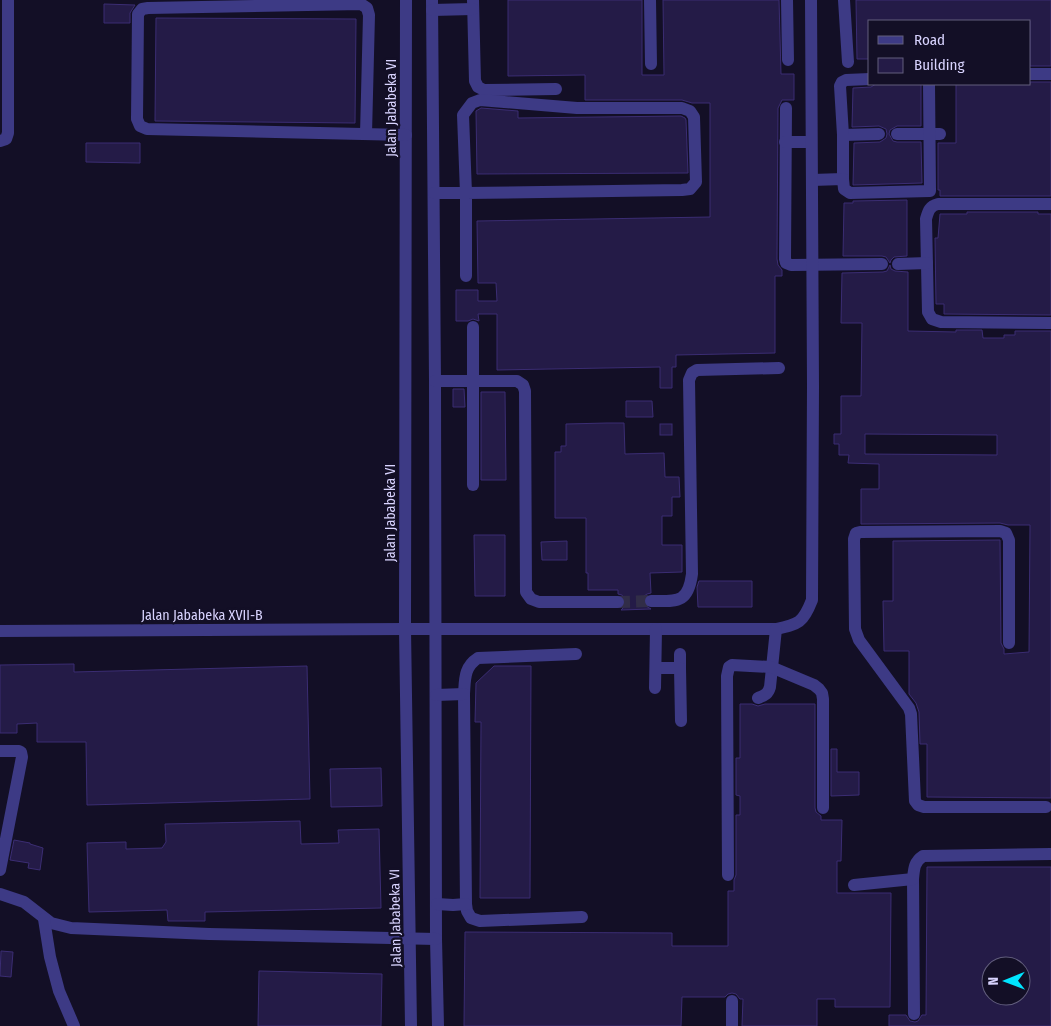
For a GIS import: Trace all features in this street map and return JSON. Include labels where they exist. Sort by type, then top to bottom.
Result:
[{"type":"street","points":[[0,141],[6,139],[8,133],[8,0]]},
{"type":"street","name":"Jalan Jababeka VI","points":[[406,0],[405,629],[411,1026]]},
{"type":"street","points":[[650,0],[651,64]]},
{"type":"street","points":[[787,0],[788,60]]},
{"type":"street","name":"Jalan Jababeka XVII-B","points":[[0,631],[776,629],[800,621],[812,600],[811,0]]},
{"type":"street","points":[[844,0],[848,62]]},
{"type":"street","points":[[366,134],[369,15],[367,8],[361,4],[142,8],[138,14],[137,119],[140,126],[147,129],[406,135]]},
{"type":"street","points":[[438,1026],[432,5],[473,5],[475,81],[478,87],[484,90],[556,89]]},
{"type":"street","points":[[1031,74],[1051,74]]},
{"type":"street","points":[[868,79],[846,80],[840,86],[843,179],[844,189],[850,193],[930,191],[935,134],[929,85]]},
{"type":"street","points":[[434,193],[466,192],[682,190],[690,189],[696,182],[694,117],[690,111],[682,108],[577,108],[480,100],[472,103],[463,115],[466,192],[466,276]]},
{"type":"street","points":[[786,108],[786,263],[791,266],[882,264]]},
{"type":"street","points":[[842,135],[879,134]]},
{"type":"street","points":[[897,134],[935,134]]},
{"type":"street","points":[[785,142],[811,142]]},
{"type":"street","points":[[812,180],[843,179]]},
{"type":"street","points":[[1051,204],[933,205],[928,211],[926,219],[928,312],[932,319],[942,322],[1051,323]]},
{"type":"street","points":[[898,264],[927,262]]},
{"type":"street","points":[[473,327],[474,485]]},
{"type":"street","points":[[651,601],[676,601],[684,596],[688,590],[692,574],[689,380],[692,373],[697,370],[779,368]]},
{"type":"street","points":[[435,381],[518,381],[523,385],[525,391],[526,592],[531,599],[539,602],[618,602]]},
{"type":"street","points":[[1009,643],[1009,540],[1006,533],[1000,531],[856,533],[854,539],[855,629],[859,640],[909,708],[911,714],[915,801],[918,805],[924,807],[1046,808]]},
{"type":"street","points":[[656,629],[656,688]]},
{"type":"street","points":[[758,698],[769,692],[776,629]]},
{"type":"street","points":[[576,654],[478,658],[468,666],[465,675],[464,694],[466,911],[471,918],[480,921],[582,917]]},
{"type":"street","points":[[680,654],[681,721]]},
{"type":"street","points":[[728,875],[728,669],[732,665],[772,667],[809,683],[822,693],[823,808]]},
{"type":"street","points":[[656,668],[680,668]]},
{"type":"street","points":[[436,695],[464,694]]},
{"type":"street","points":[[0,751],[20,751],[22,757],[0,870]]},
{"type":"street","points":[[914,1014],[913,879],[914,865],[918,859],[923,856],[1051,854]]},
{"type":"street","points":[[854,885],[913,879]]},
{"type":"street","points":[[0,894],[24,902],[51,923],[87,929],[208,934],[436,939]]},
{"type":"street","points":[[437,904],[466,904]]},
{"type":"street","points":[[44,919],[50,957],[59,991],[74,1026]]},
{"type":"street","points":[[732,1001],[732,1026]]},
{"type":"building","points":[[508,0],[642,0],[642,75],[664,75],[663,0],[779,0],[781,74],[794,74],[794,100],[782,100],[778,108],[777,259],[778,265],[782,270],[782,276],[775,276],[775,353],[676,355],[676,367],[672,367],[672,388],[660,388],[660,367],[497,370],[497,314],[478,314],[479,321],[473,319],[456,321],[456,290],[478,290],[478,301],[497,301],[496,283],[478,283],[477,221],[710,217],[710,103],[692,103],[682,100],[585,100],[585,75],[508,76]]},
{"type":"building","points":[[856,0],[1051,0],[1051,66],[1031,66],[1031,20],[868,20],[868,59],[857,59]]},
{"type":"building","points":[[104,4],[135,5],[130,13],[130,23],[104,23]]},
{"type":"building","points":[[156,18],[356,19],[355,123],[155,121]]},
{"type":"building","points":[[1031,82],[1051,82],[1051,196],[940,196],[940,190],[938,190],[938,143],[956,143],[956,85],[1031,85]]},
{"type":"building","points":[[874,85],[921,85],[921,126],[897,126],[890,130],[889,134],[893,141],[897,142],[921,142],[922,183],[853,185],[854,143],[880,142],[886,138],[887,134],[886,129],[879,126],[852,127],[853,88],[871,87]]},
{"type":"building","points":[[481,108],[518,111],[518,118],[681,116],[686,120],[688,173],[477,174],[476,111]]},
{"type":"building","points":[[86,143],[140,143],[140,163],[86,162]]},
{"type":"building","points":[[907,200],[907,256],[894,257],[890,263],[886,257],[882,256],[843,256],[844,203],[853,203],[853,201]]},
{"type":"building","points":[[967,212],[1038,212],[1038,214],[1051,214],[1051,315],[944,314],[944,304],[936,304],[935,238],[938,238],[940,214],[967,214]]},
{"type":"building","points":[[890,265],[891,269],[895,271],[908,272],[908,331],[956,332],[956,330],[982,330],[983,338],[1004,338],[1004,335],[1015,335],[1015,331],[1051,331],[1051,798],[927,797],[927,744],[920,744],[919,712],[916,703],[909,694],[909,651],[884,651],[883,601],[893,601],[893,541],[1000,540],[1001,643],[1004,654],[1029,652],[1030,525],[1000,523],[861,524],[861,489],[879,489],[879,464],[848,463],[849,455],[839,455],[839,444],[834,444],[834,434],[841,434],[841,396],[861,396],[862,323],[841,323],[842,273],[887,271]],"holes":[[[865,434],[997,435],[997,455],[865,454]]]},
{"type":"building","points":[[453,389],[464,389],[465,407],[453,407]]},
{"type":"building","points":[[481,392],[505,392],[506,480],[481,480]]},
{"type":"building","points":[[626,401],[652,401],[653,417],[626,417]]},
{"type":"building","points":[[624,423],[625,454],[664,453],[665,477],[679,477],[680,497],[672,497],[672,516],[662,516],[662,545],[682,545],[682,572],[650,573],[651,593],[644,596],[643,601],[644,605],[651,609],[621,610],[626,602],[622,595],[618,594],[618,590],[588,590],[588,573],[586,573],[586,518],[555,518],[555,452],[561,452],[561,446],[566,446],[566,424]]},
{"type":"building","points":[[660,424],[672,424],[672,435],[660,435]]},
{"type":"building","points":[[474,535],[505,535],[505,596],[475,596]]},
{"type":"building","points":[[567,541],[567,560],[542,560],[541,542]]},
{"type":"building","points":[[699,581],[752,581],[752,607],[698,607],[697,587]]},
{"type":"building","points":[[74,664],[74,672],[307,666],[310,799],[87,805],[86,742],[37,742],[37,723],[17,724],[17,733],[0,733],[0,665]]},
{"type":"building","points":[[494,666],[531,666],[530,898],[480,898],[481,722],[475,722],[476,683]]},
{"type":"building","points":[[740,704],[758,706],[765,704],[815,704],[815,808],[816,812],[821,816],[821,820],[842,820],[841,861],[837,861],[837,893],[891,893],[890,1007],[835,1007],[835,999],[817,999],[817,1026],[742,1026],[743,999],[732,993],[725,997],[682,997],[681,1026],[464,1026],[465,932],[672,933],[672,946],[728,946],[728,891],[734,891],[736,875],[736,815],[740,815],[740,796],[736,795],[736,758],[740,758]]},
{"type":"building","points":[[831,749],[837,749],[837,772],[859,772],[859,795],[831,796]]},
{"type":"building","points":[[381,768],[382,806],[331,807],[330,769]]},
{"type":"building","points":[[300,821],[301,844],[339,843],[338,830],[379,829],[381,908],[205,912],[205,921],[168,921],[167,910],[89,912],[87,843],[126,842],[126,849],[162,848],[166,842],[165,824]]},
{"type":"building","points":[[14,840],[43,848],[40,870],[28,868],[29,863],[10,860]]},
{"type":"building","points":[[927,867],[1051,867],[1051,1026],[889,1026],[889,1015],[906,1015],[910,1021],[915,1022],[922,1015],[926,1015]]},
{"type":"building","points":[[1,951],[13,952],[11,977],[0,976]]},
{"type":"building","points":[[259,971],[382,974],[381,1026],[258,1026]]},
{"type":"tunnel","points":[[618,602],[651,601]]}]
